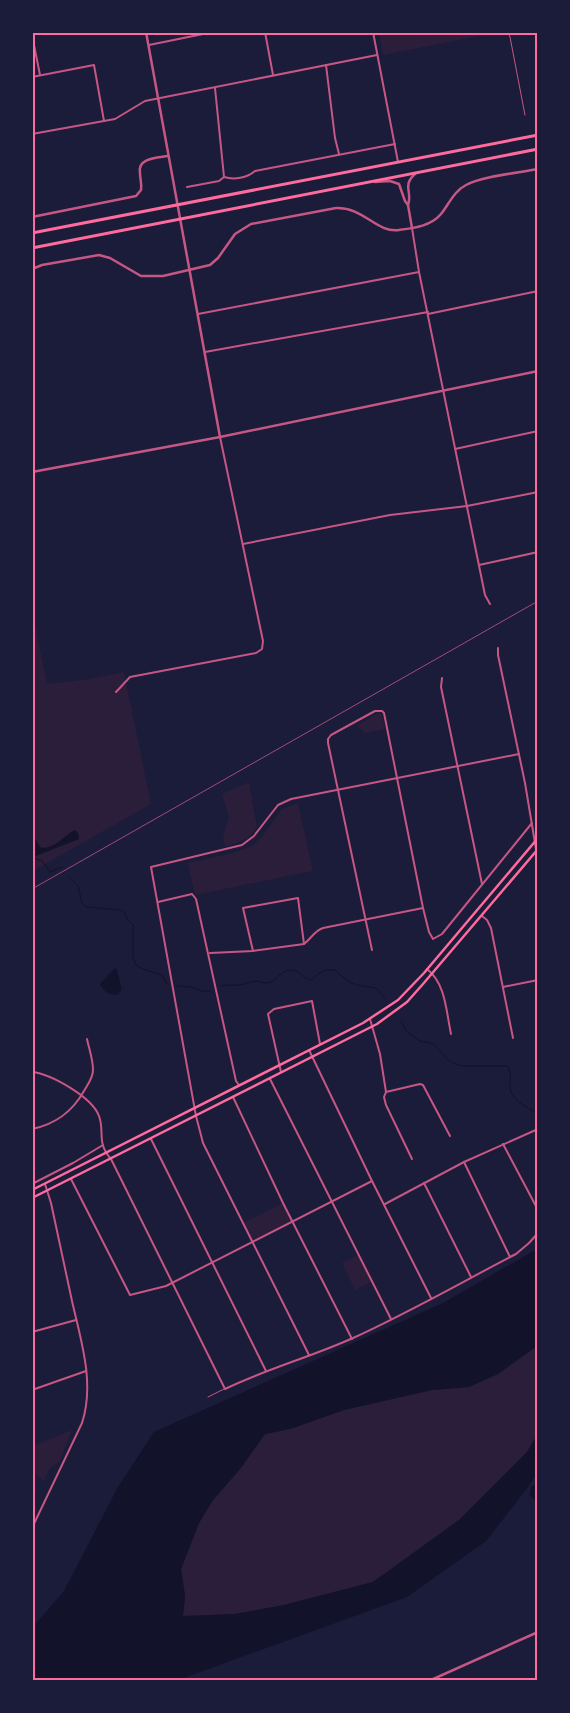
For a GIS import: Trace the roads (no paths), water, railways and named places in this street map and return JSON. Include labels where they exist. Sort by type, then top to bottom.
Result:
[{"type":"main road","points":[[32,233],[538,135]]},
{"type":"main road","points":[[32,248],[538,149]]},
{"type":"main road","points":[[32,1190],[370,1019],[398,1000],[427,969],[536,839]]},
{"type":"main road","points":[[32,1198],[371,1027],[406,1002],[433,974],[536,850]]},
{"type":"street","points":[[116,692],[130,677],[256,653],[262,649],[263,640],[220,436],[198,314],[188,271],[146,32]]},
{"type":"street","points":[[148,45],[213,32]]},
{"type":"street","points":[[264,32],[274,75]]},
{"type":"street","points":[[373,32],[398,162]]},
{"type":"street","points":[[32,35],[40,75]]},
{"type":"street","points":[[32,134],[115,119],[140,103],[157,98],[377,55]]},
{"type":"street","points":[[32,77],[94,65],[104,121]]},
{"type":"street","points":[[326,65],[338,154]]},
{"type":"street","points":[[214,86],[224,177]]},
{"type":"street","points":[[224,177],[231,179],[248,175],[255,171],[395,144]]},
{"type":"street","points":[[32,217],[136,196],[141,190],[139,171],[142,163],[147,160],[168,156]]},
{"type":"street","points":[[32,269],[42,265],[98,255],[113,260],[141,276],[164,276],[210,265],[218,258],[235,234],[255,223],[336,208],[355,210],[378,225],[390,230],[412,228],[434,220],[441,214],[456,193],[465,186],[478,181],[538,169]]},
{"type":"street","points":[[408,205],[410,200],[408,183],[416,173]]},
{"type":"street","points":[[188,187],[220,181],[224,177]]},
{"type":"street","points":[[363,183],[390,181],[397,183],[408,205],[419,272],[443,391],[485,595],[490,604]]},
{"type":"street","points":[[198,314],[419,272]]},
{"type":"street","points":[[204,352],[428,313],[538,291]]},
{"type":"street","points":[[32,472],[538,371]]},
{"type":"street","points":[[455,449],[538,431]]},
{"type":"street","points":[[243,544],[390,515],[467,506],[538,492]]},
{"type":"street","points":[[479,565],[538,552]]},
{"type":"street","points":[[498,648],[536,839],[538,861]]},
{"type":"street","points":[[442,678],[441,687],[482,884]]},
{"type":"street","points":[[372,950],[337,791],[328,739],[331,735],[375,711],[382,711],[385,716],[423,908],[429,932],[433,938],[442,934],[532,823]]},
{"type":"street","points":[[309,1355],[203,1143],[196,1116],[151,867],[242,846],[254,836],[278,805],[291,800],[519,754]]},
{"type":"street","points":[[158,902],[192,894],[196,899],[229,1051],[236,1081],[239,1085]]},
{"type":"street","points":[[253,951],[244,908],[298,898],[304,944]]},
{"type":"street","points":[[209,953],[253,951],[304,944],[310,940],[317,930],[423,908]]},
{"type":"street","points":[[482,916],[490,924],[513,1038]]},
{"type":"street","points":[[427,969],[433,974],[442,989],[451,1034]]},
{"type":"street","points":[[503,987],[538,980]]},
{"type":"street","points":[[281,1073],[268,1014],[274,1009],[312,1001],[320,1044]]},
{"type":"street","points":[[370,1019],[380,1054],[386,1092],[384,1097],[386,1105],[412,1159]]},
{"type":"street","points":[[32,1129],[48,1125],[64,1116],[81,1096],[90,1081],[93,1069],[86,1039]]},
{"type":"street","points":[[309,1050],[431,1298]]},
{"type":"street","points":[[32,1072],[49,1076],[81,1096],[90,1103],[98,1114],[106,1153],[111,1159],[225,1389],[266,1371],[352,1339],[510,1257],[523,1249],[538,1233]]},
{"type":"street","points":[[270,1079],[391,1319]]},
{"type":"street","points":[[386,1092],[420,1084],[423,1085],[450,1136]]},
{"type":"street","points":[[232,1098],[352,1339]]},
{"type":"street","points":[[384,1204],[464,1162],[538,1129]]},
{"type":"street","points":[[150,1139],[266,1371]]},
{"type":"street","points":[[503,1144],[538,1210]]},
{"type":"street","points":[[32,1184],[103,1145]]},
{"type":"street","points":[[464,1162],[510,1257]]},
{"type":"street","points":[[71,1179],[130,1295],[157,1290],[172,1283],[372,1181]]},
{"type":"street","points":[[424,1183],[472,1278]]},
{"type":"street","points":[[32,1528],[82,1423],[87,1403],[86,1371],[51,1203],[45,1184]]},
{"type":"street","points":[[32,1332],[76,1320]]},
{"type":"street","points":[[32,1390],[86,1371]]},
{"type":"street","points":[[431,1680],[538,1632]]},
{"type":"lane","points":[[508,32],[525,115]]},
{"type":"lane","points":[[208,1397],[225,1389]]},
{"type":"waterway","points":[[32,857],[42,861],[50,872],[62,867]]},
{"type":"waterway","points":[[69,877],[78,886],[82,903],[86,907],[121,910],[125,913],[127,919],[133,925],[133,957],[136,965],[162,975],[167,984]]},
{"type":"waterway","points":[[221,986],[240,985],[256,981],[267,983],[288,970],[296,971],[311,980],[326,970],[335,970],[349,982],[376,988],[385,998]]},
{"type":"waterway","points":[[176,986],[210,991]]},
{"type":"waterway","points":[[401,1021],[407,1032],[420,1041],[434,1044],[449,1061],[458,1065],[507,1066],[510,1073],[510,1086],[513,1095],[520,1103],[538,1113]]},
{"type":"waterway","points":[[534,1489],[533,1494],[538,1497]]},
{"type":"railway","points":[[32,889],[538,601]]}]
